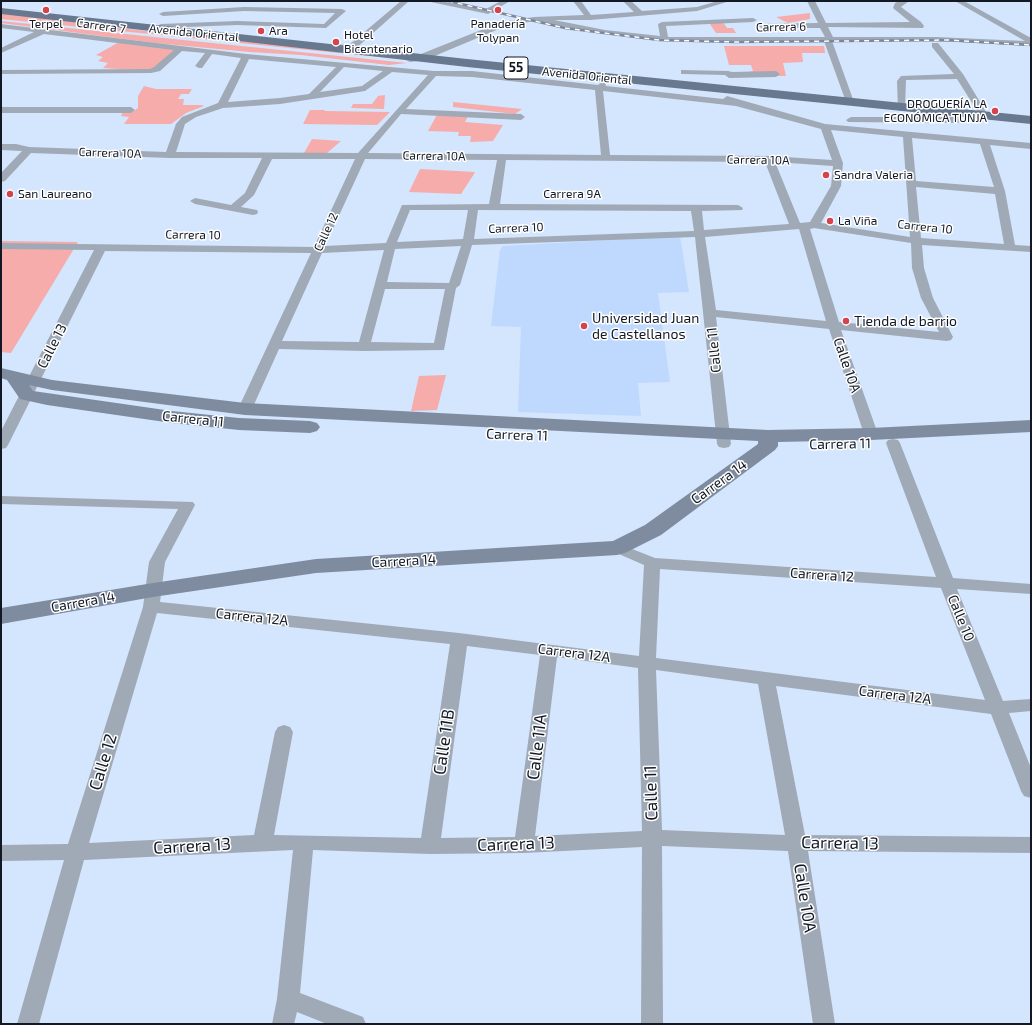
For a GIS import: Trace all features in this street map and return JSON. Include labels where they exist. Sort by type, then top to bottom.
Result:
[{"type":"main road","name":"Avenida Oriental","points":[[1,11],[422,58],[901,108],[1031,120]]},
{"type":"main road","name":"Avenida Oriental","points":[[1,21],[601,87],[1031,128]]},
{"type":"main road","points":[[7,375],[31,388]]},
{"type":"main road","name":"Carrera 11","points":[[31,388],[245,409],[724,439]]},
{"type":"main road","name":"Carrera 11","points":[[31,388],[172,417],[239,424],[768,441],[893,443],[1031,438]]},
{"type":"main road","name":"Carrera 11","points":[[768,441],[1031,426]]},
{"type":"main road","name":"Carrera 14","points":[[1,616],[152,598],[316,566],[617,548],[653,530],[768,441]]},
{"type":"street","points":[[328,47],[351,48],[404,1]]},
{"type":"street","points":[[430,1],[484,12],[488,12],[506,1]]},
{"type":"street","points":[[457,1],[492,9],[504,24]]},
{"type":"street","points":[[576,1],[590,18]]},
{"type":"street","points":[[627,1],[640,14]]},
{"type":"street","points":[[811,1],[830,39],[827,42],[850,102]]},
{"type":"street","points":[[905,1],[898,5],[897,8],[918,24],[936,42],[960,76],[984,115]]},
{"type":"street","points":[[959,1],[1013,30],[1031,43]]},
{"type":"street","points":[[170,155],[181,124],[185,119],[193,114],[222,105],[259,104],[365,88],[396,65],[422,58],[504,24],[534,19],[590,18],[697,9],[726,3]]},
{"type":"street","points":[[145,28],[237,23],[326,26],[342,11],[244,9],[164,10],[161,26]]},
{"type":"street","points":[[697,9],[715,30]]},
{"type":"street","points":[[534,19],[545,14],[548,10]]},
{"type":"street","points":[[741,13],[762,26],[770,40]]},
{"type":"street","name":"Carrera 6","points":[[534,19],[586,29],[664,39],[715,30],[770,40],[830,39],[936,42],[1031,50]]},
{"type":"street","points":[[664,39],[660,25],[662,24],[715,30],[753,20]]},
{"type":"street","points":[[762,26],[918,24]]},
{"type":"street","name":"Carrera 7","points":[[1,26],[246,56]]},
{"type":"street","points":[[1,47],[34,30]]},
{"type":"street","points":[[1013,30],[1031,30]]},
{"type":"street","points":[[1,47],[44,31]]},
{"type":"street","name":"Carrera 6","points":[[830,48],[835,42],[1031,43]]},
{"type":"street","points":[[1,72],[151,71],[157,69],[180,48]]},
{"type":"street","points":[[199,66],[210,52]]},
{"type":"street","points":[[222,105],[246,56]]},
{"type":"street","name":"Avenida Oriental","points":[[246,56],[343,64],[396,65],[434,73],[472,74],[736,103]]},
{"type":"street","points":[[311,97],[343,64]]},
{"type":"street","points":[[728,71],[735,90]]},
{"type":"street","points":[[684,72],[728,71],[776,74]]},
{"type":"street","name":"Calle 12","points":[[245,409],[362,155],[399,111],[434,73]]},
{"type":"street","points":[[901,108],[901,81],[904,78],[960,76]]},
{"type":"street","points":[[601,87],[606,158]]},
{"type":"street","points":[[724,98],[736,103],[825,127],[1031,146]]},
{"type":"street","points":[[1,110],[131,110]]},
{"type":"street","points":[[399,111],[521,117]]},
{"type":"street","points":[[825,127],[848,120],[958,120]]},
{"type":"street","points":[[805,226],[836,186],[838,163],[825,127]]},
{"type":"street","points":[[710,313],[947,337],[927,298],[918,268],[917,241],[907,134]]},
{"type":"street","points":[[984,142],[1000,191],[1010,247]]},
{"type":"street","name":"Carrera 10A","points":[[1,147],[16,147],[29,150],[170,155],[362,155],[769,160],[838,163]]},
{"type":"street","points":[[3,174],[29,150]]},
{"type":"street","points":[[233,208],[249,195],[269,155]]},
{"type":"street","points":[[494,207],[502,157]]},
{"type":"street","name":"Calle 10A","points":[[769,160],[805,226],[834,326],[871,434]]},
{"type":"street","points":[[911,184],[1000,191]]},
{"type":"street","points":[[195,201],[253,212]]},
{"type":"street","points":[[276,344],[440,347],[451,286],[454,285],[468,242],[474,206]]},
{"type":"street","name":"Carrera 9A","points":[[390,247],[406,207],[474,206],[738,208]]},
{"type":"street","name":"Calle 11","points":[[696,208],[698,234],[710,313],[724,439]]},
{"type":"street","name":"Carrera 10","points":[[1,246],[102,246],[318,250],[468,242],[698,234],[805,226],[917,241],[1031,249]]},
{"type":"street","name":"Calle 13","points":[[1,445],[102,246]]},
{"type":"street","points":[[364,346],[390,247]]},
{"type":"street","points":[[380,285],[451,286]]},
{"type":"street","name":"Calle 10","points":[[893,443],[996,708],[1031,791]]},
{"type":"street","name":"Calle 12","points":[[1,500],[188,505],[157,562],[152,598],[76,852],[28,1024]]},
{"type":"street","name":"Carrera 12","points":[[617,548],[652,563],[1031,589]]},
{"type":"street","name":"Calle 11","points":[[652,563],[647,662],[652,838],[652,1024]]},
{"type":"street","name":"Carrera 12A","points":[[152,598],[996,708],[1031,705]]},
{"type":"street","name":"Calle 11B","points":[[430,846],[459,639]]},
{"type":"street","name":"Calle 11A","points":[[524,845],[549,650]]},
{"type":"street","name":"Calle 10A","points":[[766,678],[797,843],[824,1024]]},
{"type":"street","points":[[262,843],[284,732]]},
{"type":"street","name":"Carrera 13","points":[[1,853],[76,852],[304,842],[430,846],[524,845],[652,838],[797,843],[1031,845]]},
{"type":"street","points":[[283,1024],[288,1000],[304,842]]},
{"type":"street","points":[[288,1000],[355,1024]]},
{"type":"shaded area","points":[[1,12],[108,27],[332,50],[409,60],[1,19]]},
{"type":"shaded area","points":[[810,13],[810,19],[788,23],[776,17]]},
{"type":"shaded area","points":[[1,21],[407,63],[389,65],[301,55],[155,43],[1,23]]},
{"type":"shaded area","points":[[708,21],[722,21],[727,28],[733,28],[736,33],[716,33]]},
{"type":"shaded area","points":[[121,41],[178,48],[153,71],[103,68],[108,63],[98,61],[103,57],[96,55]]},
{"type":"shaded area","points":[[724,46],[824,46],[825,53],[802,53],[803,62],[783,63],[786,76],[732,76],[753,71],[751,65],[729,65]]},
{"type":"shaded area","points":[[144,86],[156,89],[192,89],[189,94],[181,94],[178,99],[184,99],[183,105],[204,106],[186,113],[171,124],[124,124],[129,117],[121,116],[123,112],[132,112],[138,108],[138,96]]},
{"type":"shaded area","points":[[385,95],[384,109],[351,108],[353,104],[372,104],[378,96]]},
{"type":"shaded area","points":[[453,102],[522,109],[515,114],[453,107]]},
{"type":"shaded area","points":[[310,110],[390,112],[377,125],[303,124]]},
{"type":"shaded area","points":[[438,113],[468,116],[465,122],[503,125],[493,141],[470,142],[471,136],[458,136],[459,132],[428,131]]},
{"type":"shaded area","points":[[312,139],[341,141],[327,153],[304,153]]},
{"type":"shaded area","points":[[420,169],[475,172],[461,194],[409,192]]},
{"type":"shaded area","name":"Universidad Juan de Castellanos","points":[[680,236],[689,292],[658,293],[670,382],[638,383],[641,416],[518,412],[521,327],[491,326],[500,250],[503,246]]},
{"type":"shaded area","points":[[1,241],[78,242],[11,353],[1,352]]},
{"type":"shaded area","points":[[446,375],[437,410],[411,411],[419,376]]},
{"type":"railway","points":[[448,1],[565,28],[659,40],[735,42],[948,40],[1031,45]]},
{"type":"place","name":"Terpel","points":[[46,10]]},
{"type":"place","name":"Panadería Tolypan","points":[[498,10]]},
{"type":"place","name":"Ara","points":[[261,31]]},
{"type":"place","name":"Hotel Bicentenario","points":[[336,42]]},
{"type":"place","name":"DROGUERÍA LA ECONÓMICA TUNJA","points":[[995,111]]},
{"type":"place","name":"Sandra Valeria","points":[[826,175]]},
{"type":"place","name":"San Laureano","points":[[10,194]]},
{"type":"place","name":"La Viña","points":[[830,221]]},
{"type":"place","name":"Tienda de barrio","points":[[846,321]]},
{"type":"place","name":"Universidad Juan de Castellanos","points":[[584,326]]}]
